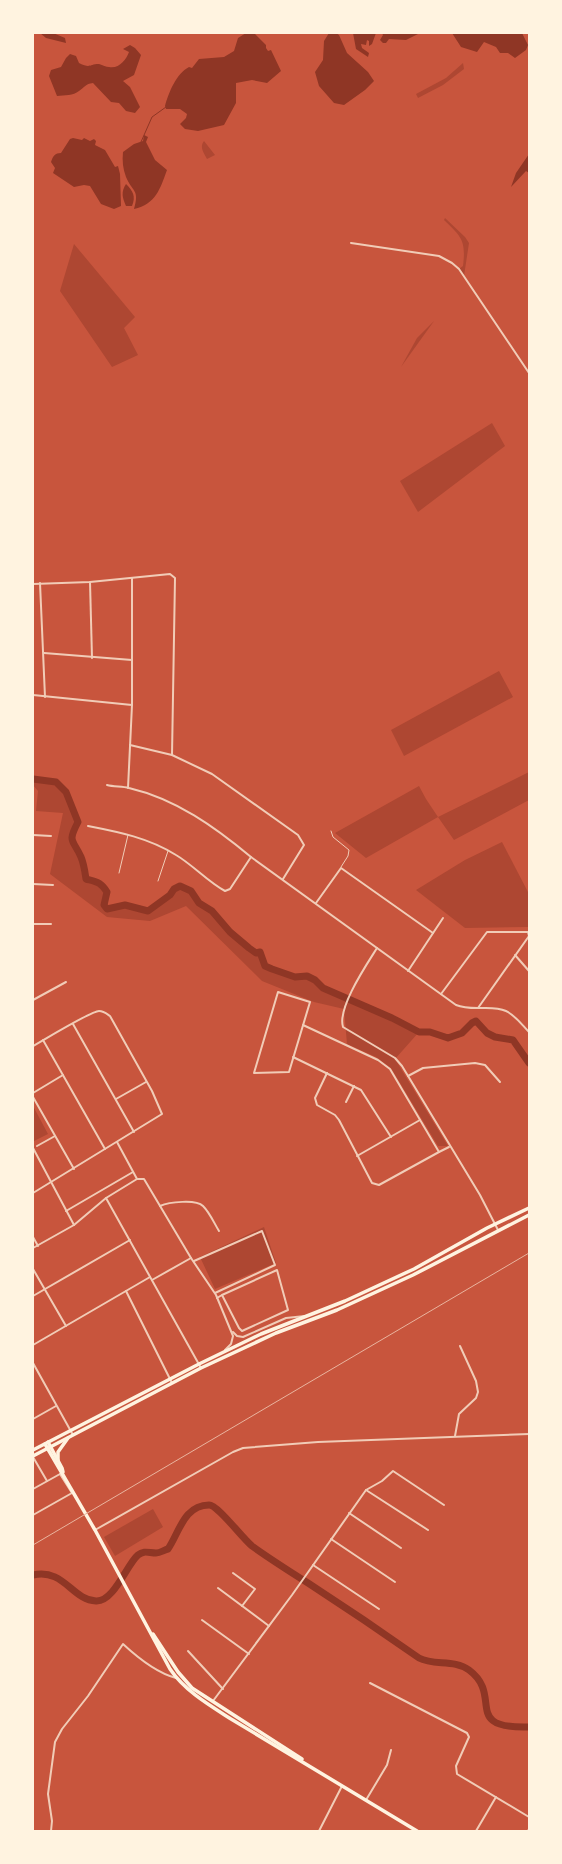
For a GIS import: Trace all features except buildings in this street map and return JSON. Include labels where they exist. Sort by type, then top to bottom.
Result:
[{"type":"main road","points":[[33,1456],[171,1381],[199,1364],[268,1331],[345,1301],[414,1269],[496,1224],[529,1208]]},
{"type":"main road","points":[[33,1450],[70,1430],[171,1381],[276,1333],[337,1310],[413,1275],[529,1215]]},
{"type":"main road","points":[[62,1473],[57,1455],[61,1446],[71,1435]]},
{"type":"main road","points":[[46,1443],[58,1460]]},
{"type":"main road","points":[[49,1447],[60,1470],[95,1530],[170,1669],[177,1678],[202,1700],[222,1714],[417,1831]]},
{"type":"main road","points":[[141,1614],[182,1678],[212,1702],[302,1759],[319,1772]]},
{"type":"main road","points":[[202,1700],[212,1702],[222,1714]]},
{"type":"street","points":[[351,243],[439,256],[452,263],[464,276],[472,291],[529,373]]},
{"type":"street","points":[[33,584],[90,582],[170,574],[175,578],[172,755]]},
{"type":"street","points":[[128,788],[132,705],[132,578]]},
{"type":"street","points":[[90,582],[92,658]]},
{"type":"street","points":[[40,583],[45,697]]},
{"type":"street","points":[[44,653],[132,660]]},
{"type":"street","points":[[33,695],[132,705]]},
{"type":"street","points":[[130,745],[172,755],[223,781],[298,836],[304,845],[283,879]]},
{"type":"street","points":[[107,785],[128,788],[171,803],[190,813],[226,837],[251,857],[441,994],[465,1009],[478,1008],[506,1011],[529,1032]]},
{"type":"street","points":[[33,790],[33,843]]},
{"type":"street","points":[[88,826],[128,834],[156,843],[225,891],[230,889],[251,857]]},
{"type":"street","points":[[33,835],[51,836]]},
{"type":"street","points":[[316,903],[341,868],[433,933]]},
{"type":"street","points":[[33,884],[53,885]]},
{"type":"street","points":[[408,971],[443,918]]},
{"type":"street","points":[[33,924],[51,924]]},
{"type":"street","points":[[441,994],[487,932],[528,932],[529,936],[478,1008]]},
{"type":"street","points":[[378,948],[352,991],[342,1017],[343,1027],[395,1058],[408,1076],[496,1224],[498,1230]]},
{"type":"street","points":[[515,955],[529,971]]},
{"type":"street","points":[[33,1000],[66,982]]},
{"type":"street","points":[[278,992],[310,1002],[303,1025],[289,1072],[254,1073],[278,992]]},
{"type":"street","points":[[33,1046],[99,1011],[106,1013],[110,1016],[162,1114],[33,1193]]},
{"type":"street","points":[[73,1024],[134,1132]]},
{"type":"street","points":[[303,1025],[383,1063],[390,1069],[439,1152]]},
{"type":"street","points":[[44,1040],[106,1149]]},
{"type":"street","points":[[293,1057],[362,1090],[391,1137]]},
{"type":"street","points":[[408,1076],[423,1068],[475,1063],[485,1066],[500,1082]]},
{"type":"street","points":[[327,1073],[315,1098],[317,1105],[335,1115],[372,1183],[379,1185],[449,1146]]},
{"type":"street","points":[[33,1093],[63,1075]]},
{"type":"street","points":[[116,1099],[146,1082]]},
{"type":"street","points":[[346,1102],[354,1086]]},
{"type":"street","points":[[33,1097],[74,1169]]},
{"type":"street","points":[[357,1156],[420,1120]]},
{"type":"street","points":[[36,1146],[55,1136]]},
{"type":"street","points":[[117,1142],[137,1179]]},
{"type":"street","points":[[33,1148],[74,1225]]},
{"type":"street","points":[[66,1211],[133,1172]]},
{"type":"street","points":[[33,1248],[74,1225],[106,1198],[140,1178],[144,1179],[191,1258],[215,1293],[232,1331],[237,1336],[243,1337],[286,1318],[306,1316]]},
{"type":"street","points":[[106,1198],[201,1368]]},
{"type":"street","points":[[160,1206],[180,1202],[198,1203],[203,1206],[218,1231]]},
{"type":"street","points":[[194,1261],[262,1231],[275,1265],[215,1293]]},
{"type":"street","points":[[33,1237],[38,1246]]},
{"type":"street","points":[[33,1296],[130,1240]]},
{"type":"street","points":[[33,1345],[151,1278],[191,1258]]},
{"type":"street","points":[[33,1269],[66,1326]]},
{"type":"street","points":[[217,1298],[277,1270],[288,1310],[242,1331],[238,1328],[222,1296]]},
{"type":"street","points":[[126,1292],[171,1381]]},
{"type":"street","points":[[232,1331],[238,1328]]},
{"type":"street","points":[[223,1353],[232,1341],[232,1331]]},
{"type":"street","points":[[455,1436],[459,1414],[476,1398],[478,1392],[476,1381],[460,1346]]},
{"type":"street","points":[[33,1364],[70,1430],[71,1435]]},
{"type":"street","points":[[33,1419],[56,1405]]},
{"type":"street","points":[[95,1530],[243,1448],[303,1443],[529,1434]]},
{"type":"street","points":[[33,1456],[47,1482]]},
{"type":"street","points":[[212,1702],[306,1576],[366,1490],[382,1481],[393,1471],[444,1504]]},
{"type":"street","points":[[33,1489],[62,1473],[72,1493],[33,1515]]},
{"type":"street","points":[[366,1490],[428,1530]]},
{"type":"street","points":[[349,1513],[401,1548]]},
{"type":"street","points":[[331,1539],[395,1582]]},
{"type":"street","points":[[313,1565],[379,1609]]},
{"type":"street","points":[[233,1573],[255,1589],[242,1606]]},
{"type":"street","points":[[218,1588],[269,1626]]},
{"type":"street","points":[[202,1620],[249,1654]]},
{"type":"street","points":[[51,1831],[52,1821],[48,1794],[56,1742],[62,1729],[88,1696],[123,1644],[152,1666],[169,1676],[177,1678]]},
{"type":"street","points":[[188,1651],[223,1688]]},
{"type":"street","points":[[370,1683],[467,1733],[469,1737],[457,1763],[456,1772],[460,1776],[529,1817]]},
{"type":"street","points":[[366,1801],[387,1765],[392,1750]]},
{"type":"street","points":[[320,1831],[342,1786]]},
{"type":"street","points":[[476,1831],[496,1797]]},
{"type":"lane","points":[[331,831],[333,836],[349,850],[348,856],[341,868]]},
{"type":"lane","points":[[119,873],[128,834]]},
{"type":"lane","points":[[158,881],[168,851]]},
{"type":"shaded area","points":[[40,33],[53,33],[65,38],[66,43],[46,38]]},
{"type":"shaded area","points":[[246,33],[255,34],[266,45],[268,51],[271,50],[281,71],[267,83],[252,80],[236,83],[236,103],[224,125],[198,131],[185,129],[180,124],[186,118],[187,114],[180,109],[166,109],[165,106],[171,89],[180,74],[189,67],[192,68],[199,59],[224,57],[234,51],[238,38]]},
{"type":"shaded area","points":[[329,33],[336,33],[339,35],[347,53],[368,72],[374,81],[365,90],[344,105],[334,103],[319,86],[315,72],[323,60],[324,41]]},
{"type":"shaded area","points":[[353,33],[376,33],[372,44],[369,46],[369,41],[367,40],[366,45],[361,44],[362,48],[369,53],[368,57],[356,49]]},
{"type":"shaded area","points":[[382,33],[420,33],[406,40],[389,39],[386,43],[383,43],[380,40],[383,35]]},
{"type":"shaded area","points":[[452,33],[522,33],[528,45],[526,50],[515,58],[508,53],[500,53],[496,47],[484,42],[477,52],[461,47]]},
{"type":"shaded area","points":[[130,45],[141,55],[134,75],[123,81],[130,87],[140,107],[135,113],[126,111],[119,103],[111,102],[93,83],[90,83],[74,94],[57,96],[49,76],[51,70],[61,67],[70,54],[76,56],[79,63],[86,66],[99,64],[107,67],[116,67],[124,61],[129,52],[123,49]]},
{"type":"shaded area","points":[[463,63],[464,69],[443,85],[418,98],[416,94],[446,78]]},
{"type":"shaded area","points":[[144,135],[148,137],[146,142],[155,160],[167,170],[156,195],[141,207],[134,209],[136,194],[128,182],[123,168],[123,152],[134,144],[143,141]]},
{"type":"shaded area","points":[[73,138],[82,140],[84,138],[90,141],[94,139],[96,141],[95,145],[105,150],[115,167],[118,166],[120,174],[121,206],[114,209],[101,204],[90,186],[84,185],[74,187],[53,173],[55,168],[51,162],[54,155],[61,153],[70,139]]},
{"type":"shaded area","points":[[204,141],[215,155],[207,159],[202,148]]},
{"type":"shaded area","points":[[529,154],[529,173],[526,171],[511,187],[516,173]]},
{"type":"shaded area","points":[[126,184],[133,194],[134,199],[132,206],[126,206],[124,200],[123,192]]},
{"type":"shaded area","points":[[445,218],[465,237],[469,243],[464,276],[459,269],[463,266],[463,245],[459,235],[444,220]]},
{"type":"shaded area","points":[[74,244],[135,317],[124,328],[138,355],[112,367],[60,291]]},
{"type":"shaded area","points":[[434,321],[401,367],[417,338]]},
{"type":"shaded area","points":[[492,423],[505,446],[418,512],[400,481]]},
{"type":"shaded area","points":[[499,671],[513,697],[404,756],[391,730]]},
{"type":"shaded area","points":[[529,772],[529,800],[454,840],[438,817]]},
{"type":"shaded area","points":[[33,779],[56,782],[61,786],[70,800],[71,808],[78,822],[72,841],[82,860],[86,879],[103,886],[107,892],[104,905],[107,909],[125,905],[148,911],[170,895],[174,889],[180,886],[191,891],[199,903],[212,911],[230,932],[249,948],[256,953],[260,952],[265,966],[295,977],[307,976],[323,988],[392,1018],[419,1032],[395,1059],[448,1146],[438,1146],[391,1068],[376,1057],[347,1044],[344,1009],[314,1002],[262,981],[186,906],[150,921],[107,917],[50,874],[63,813],[36,811],[38,791],[33,785]]},
{"type":"shaded area","points":[[419,786],[438,817],[366,858],[335,833]]},
{"type":"shaded area","points":[[502,842],[529,894],[529,927],[465,928],[416,890],[465,860]]},
{"type":"shaded area","points":[[33,1106],[48,1134],[34,1141],[33,1139]]},
{"type":"shaded area","points":[[264,1227],[276,1263],[215,1289],[200,1257]]},
{"type":"shaded area","points":[[153,1509],[163,1527],[115,1556],[104,1537]]},
{"type":"waterway","points":[[141,142],[152,117],[166,107]]},
{"type":"waterway","points":[[33,779],[56,782],[66,792],[78,822],[72,841],[82,860],[86,879],[103,886],[107,892],[104,905],[107,909],[125,905],[148,911],[170,895],[174,889],[180,886],[191,891],[199,903],[212,911],[230,932],[249,948],[256,953],[260,952],[265,966],[295,977],[307,976],[315,980],[323,988],[392,1018],[419,1032],[430,1032],[448,1038],[462,1033],[476,1021],[487,1033],[495,1037],[513,1040],[529,1063]]},
{"type":"waterway","points":[[33,1575],[44,1574],[53,1576],[80,1596],[96,1601],[103,1600],[109,1596],[140,1553],[158,1553],[168,1549],[183,1521],[188,1515],[201,1506],[213,1506],[252,1546],[350,1610],[419,1658],[431,1662],[451,1663],[469,1670],[479,1680],[484,1690],[489,1717],[496,1723],[508,1726],[529,1727]]},
{"type":"railway","points":[[33,1545],[529,1253]]}]
